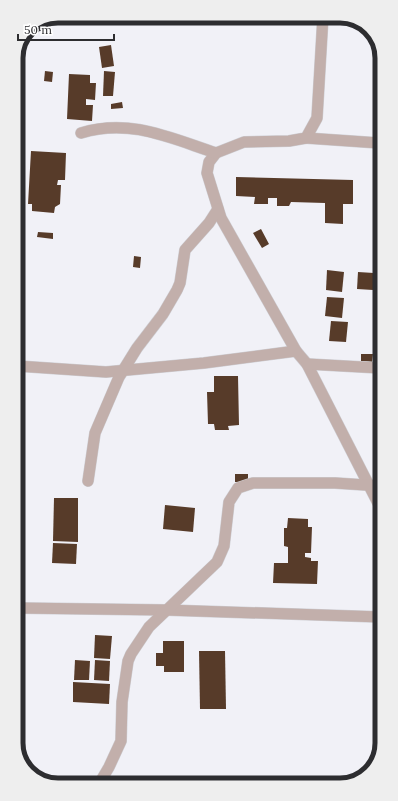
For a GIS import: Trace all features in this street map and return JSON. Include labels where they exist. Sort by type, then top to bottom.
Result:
[{"type":"street","points":[[306,138],[317,118],[323,23]]},
{"type":"street","points":[[81,133],[99,127],[128,127],[155,133],[216,153]]},
{"type":"street","points":[[375,143],[306,138],[289,141],[244,142],[216,153],[209,162],[207,173],[221,218],[296,351],[307,364],[375,497]]},
{"type":"street","points":[[88,481],[95,433],[123,369],[163,314],[177,290],[180,283],[185,250],[209,224],[218,209]]},
{"type":"street","points":[[23,366],[106,372],[123,369],[204,363],[296,351]]},
{"type":"street","points":[[307,364],[375,368]]},
{"type":"street","points":[[103,778],[110,767],[121,741],[122,702],[128,661],[149,628],[207,572],[221,556],[224,546],[229,502],[238,488],[253,483],[375,485]]},
{"type":"street","points":[[23,608],[166,610],[375,617]]},
{"type":"building","points":[[111,45],[114,66],[102,68],[99,47]]},
{"type":"building","points":[[45,71],[53,72],[52,82],[44,81]]},
{"type":"building","points":[[104,71],[115,72],[113,96],[103,96]]},
{"type":"building","points":[[69,74],[90,75],[90,83],[96,83],[95,100],[86,99],[86,105],[93,105],[92,121],[67,119]]},
{"type":"building","points":[[122,102],[123,108],[111,109],[111,104]]},
{"type":"building","points":[[31,151],[66,153],[65,180],[58,180],[57,185],[61,185],[60,204],[55,207],[54,213],[32,211],[32,204],[28,204]]},
{"type":"building","points":[[236,177],[353,180],[353,204],[343,204],[343,224],[325,223],[325,203],[291,202],[289,206],[277,206],[277,198],[268,198],[268,204],[254,204],[255,197],[236,196]]},
{"type":"building","points":[[261,229],[269,244],[262,248],[253,233]]},
{"type":"building","points":[[38,232],[53,233],[53,239],[37,237]]},
{"type":"building","points":[[134,256],[141,257],[140,268],[133,267]]},
{"type":"building","points":[[327,270],[344,272],[342,292],[326,290]]},
{"type":"building","points":[[358,272],[374,273],[373,290],[357,289]]},
{"type":"building","points":[[327,297],[344,298],[342,318],[325,316]]},
{"type":"building","points":[[331,321],[348,322],[346,342],[329,341]]},
{"type":"building","points":[[361,354],[373,354],[372,362],[361,361]]},
{"type":"building","points":[[214,376],[238,376],[239,425],[228,426],[229,430],[215,430],[214,424],[208,424],[207,392],[214,392]]},
{"type":"building","points":[[235,474],[248,474],[248,482],[235,482]]},
{"type":"building","points":[[54,498],[78,498],[78,542],[53,541]]},
{"type":"building","points":[[165,505],[195,508],[193,532],[163,529]]},
{"type":"building","points":[[288,518],[308,519],[308,527],[312,527],[311,553],[305,553],[305,557],[311,558],[311,561],[318,561],[317,584],[273,583],[274,563],[288,563],[288,547],[284,546],[284,528],[287,528]]},
{"type":"building","points":[[53,543],[77,544],[76,564],[52,563]]},
{"type":"building","points":[[95,635],[112,636],[110,659],[94,658]]},
{"type":"building","points":[[163,641],[184,641],[184,672],[164,672],[164,666],[156,666],[156,653],[163,653]]},
{"type":"building","points":[[199,651],[225,651],[226,709],[200,709]]},
{"type":"building","points":[[75,660],[90,661],[89,680],[74,680]]},
{"type":"building","points":[[95,660],[110,661],[109,681],[94,680]]},
{"type":"building","points":[[73,682],[110,684],[109,704],[73,702]]}]
